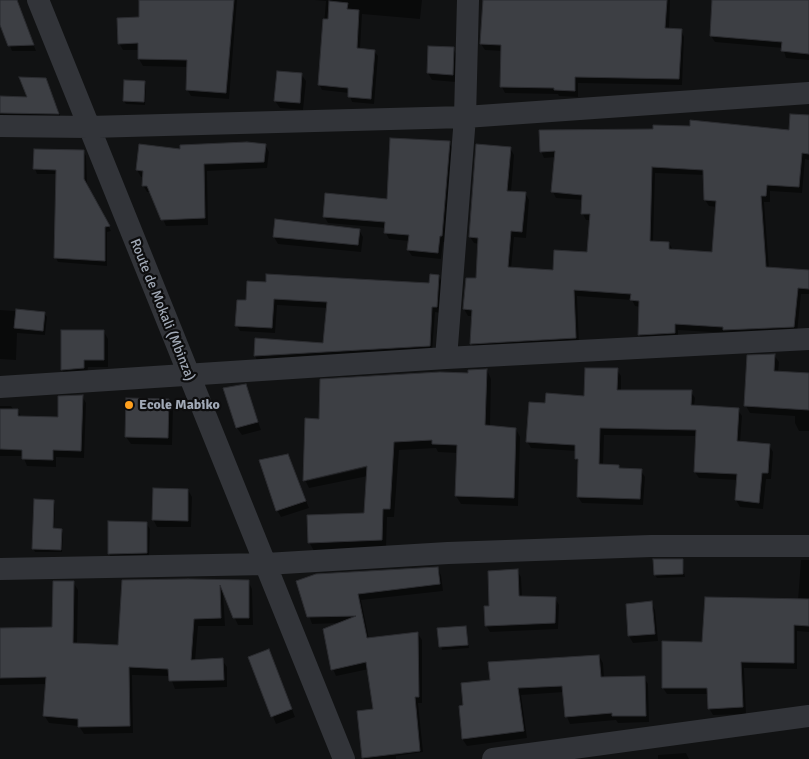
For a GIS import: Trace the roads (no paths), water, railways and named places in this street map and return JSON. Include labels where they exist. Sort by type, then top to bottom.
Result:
[{"type":"street","name":"Route de Mokali (Mbinza)","points":[[38,0],[344,759]]},
{"type":"street","points":[[446,358],[465,117],[468,0]]},
{"type":"street","points":[[0,126],[89,127],[465,117],[809,92]]},
{"type":"street","points":[[0,387],[446,358],[809,338]]},
{"type":"street","points":[[0,569],[266,564],[448,553],[651,546],[809,546]]},
{"type":"street","points":[[493,759],[809,716]]},
{"type":"place","name":"Ecole Mabiko","points":[[129,405]]}]
